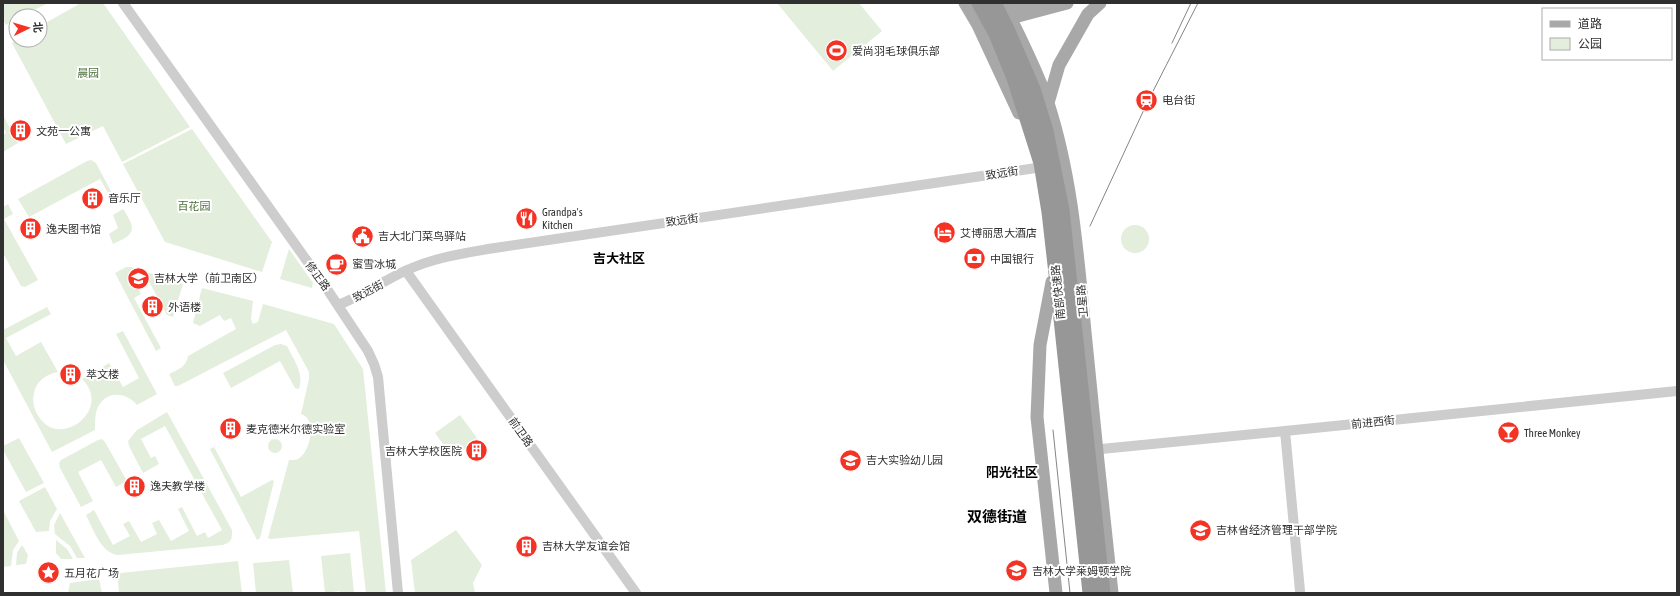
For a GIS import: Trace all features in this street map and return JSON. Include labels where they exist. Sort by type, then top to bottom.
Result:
[{"type":"highway","name":"南部快速路","points":[[979,3],[996,34],[1014,78],[1041,163],[1049,212],[1090,593]]},
{"type":"highway","name":"南部快速路","points":[[1003,9],[1007,29],[1033,89],[1046,131],[1062,210],[1103,593]]},
{"type":"main road","points":[[965,3],[978,25],[1017,108],[1028,137],[1036,168],[1052,282],[1084,593]]},
{"type":"main road","points":[[978,25],[1003,9],[1032,3]]},
{"type":"main road","points":[[1003,9],[1067,3]]},
{"type":"main road","points":[[1048,103],[1059,65],[1088,14],[1100,3]]},
{"type":"main road","name":"卫星路","points":[[1003,9],[1034,66],[1048,103],[1064,164],[1073,214],[1112,593]]},
{"type":"main road","points":[[1052,282],[1040,344],[1037,416],[1056,593]]},
{"type":"street","name":"修正路","points":[[123,3],[338,305],[368,351],[378,377],[398,593]]},
{"type":"street","name":"致远街","points":[[338,305],[356,298],[406,271],[437,258],[488,249],[1036,168]]},
{"type":"street","name":"前卫路","points":[[406,271],[636,593]]},
{"type":"street","name":"前进西街","points":[[1069,452],[1285,432],[1677,391]]},
{"type":"street","points":[[1285,432],[1300,591]]},
{"type":"green space","points":[[3,3],[48,3],[38,8],[8,8],[8,24],[6,25],[3,20]]},
{"type":"green space","name":"晨园","points":[[81,3],[103,3],[190,127],[122,162],[103,126],[66,144],[15,48],[48,48],[48,22]]},
{"type":"green space","name":"爱尚羽毛球俱乐部","points":[[777,3],[859,3],[882,31],[833,71]]},
{"type":"green space","points":[[3,115],[18,143],[3,152],[3,135],[6,133],[3,127]]},
{"type":"green space","name":"百花园","points":[[192,129],[272,242],[262,272],[165,242],[123,164]]},
{"type":"green space","points":[[91,160],[96,163],[114,197],[111,198],[100,179],[29,217],[18,199]]},
{"type":"green space","points":[[8,204],[13,214],[4,219],[38,280],[25,287],[21,286],[3,253],[3,207]]},
{"type":"green space","points":[[123,209],[130,221],[132,230],[128,236],[113,244],[109,234],[118,228],[113,215]]},
{"type":"green space","points":[[1135,225],[1145,229],[1149,239],[1145,249],[1135,253],[1125,249],[1121,239],[1125,229]]},
{"type":"green space","points":[[289,249],[313,283],[312,288],[280,279]]},
{"type":"green space","points":[[126,267],[131,267],[183,284],[173,317],[167,315],[145,274],[133,280],[141,294],[134,298],[161,348],[156,351],[115,273]]},
{"type":"green space","points":[[202,288],[253,301],[251,319],[253,324],[258,322],[263,304],[334,324],[363,369],[386,593],[366,593],[359,531],[268,538],[289,460],[297,459],[303,455],[309,443],[311,428],[306,417],[301,414],[309,379],[309,372],[286,330],[178,386],[175,386],[169,374],[184,365],[188,356],[236,329],[231,318],[224,321],[220,315],[200,326],[193,323]]},
{"type":"green space","points":[[47,307],[51,314],[6,338],[16,356],[41,342],[58,372],[50,374],[43,379],[37,385],[33,396],[33,403],[36,412],[48,426],[59,429],[70,427],[80,422],[88,413],[91,402],[90,391],[82,379],[109,363],[123,387],[139,378],[116,334],[123,331],[157,394],[137,405],[133,401],[123,396],[113,395],[108,397],[99,405],[95,430],[52,452],[3,360],[3,330]]},
{"type":"green space","points":[[281,344],[287,346],[298,367],[300,377],[299,389],[295,388],[280,361],[231,388],[223,373],[275,345]]},
{"type":"green space","points":[[167,412],[232,530],[231,540],[223,545],[118,555],[112,553],[107,550],[98,540],[86,515],[94,510],[113,545],[130,536],[123,524],[129,521],[141,542],[157,534],[152,523],[159,520],[171,541],[189,531],[178,509],[182,507],[197,536],[205,532],[208,538],[222,530],[165,426],[141,439],[151,458],[155,456],[159,464],[143,473],[129,446],[128,441],[137,430]]},
{"type":"green space","points":[[460,415],[477,438],[453,458],[435,433]]},
{"type":"green space","points":[[19,438],[44,483],[26,492],[3,450],[3,446]]},
{"type":"green space","points":[[102,439],[127,481],[116,487],[101,460],[78,472],[93,501],[81,507],[60,468],[59,463],[61,460]]},
{"type":"green space","points":[[272,439],[278,439],[282,443],[282,449],[278,453],[272,453],[268,449],[268,443]]},
{"type":"green space","points":[[214,447],[241,497],[272,480],[274,481],[260,538],[257,540],[210,449]]},
{"type":"green space","points":[[45,487],[57,509],[50,521],[49,531],[36,532],[19,501]]},
{"type":"green space","points":[[3,510],[19,541],[13,550],[11,566],[3,567]]},
{"type":"green space","points":[[60,513],[85,558],[77,558],[70,546],[55,534],[54,525]]},
{"type":"green space","points":[[456,530],[482,565],[473,583],[475,593],[415,593],[411,560]]},
{"type":"green space","points":[[56,540],[67,549],[73,559],[61,559],[56,553]]},
{"type":"green space","points":[[22,545],[28,555],[26,564],[16,565],[17,553]]},
{"type":"green space","points":[[350,553],[354,593],[340,593],[340,591],[325,593],[321,556]]},
{"type":"green space","points":[[289,560],[293,593],[256,593],[253,563]]},
{"type":"green space","points":[[238,561],[242,593],[119,593],[118,582],[120,573]]},
{"type":"green space","points":[[48,562],[56,565],[59,573],[56,581],[48,584],[40,581],[37,573],[40,565]]},
{"type":"green space","points":[[99,579],[102,593],[68,593],[70,583]]},
{"type":"tram line","points":[[1172,43],[1191,3]]},
{"type":"tram line","points":[[1090,226],[1148,101],[1198,3]]},
{"type":"tram line","points":[[1053,430],[1070,593]]},
{"type":"place","name":"爱尚羽毛球俱乐部","points":[[837,51]]},
{"type":"place","name":"电台街","points":[[1147,100]]},
{"type":"place","name":"文苑一公寓","points":[[20,131]]},
{"type":"place","name":"音乐厅","points":[[93,198]]},
{"type":"place","name":"Grandpa's Kitchen","points":[[526,218]]},
{"type":"place","name":"逸夫图书馆","points":[[30,229]]},
{"type":"place","name":"艾博丽思大酒店","points":[[944,233]]},
{"type":"place","name":"吉大北门菜鸟驿站","points":[[363,236]]},
{"type":"place","name":"中国银行","points":[[974,259]]},
{"type":"place","name":"蜜雪冰城","points":[[337,264]]},
{"type":"place","name":"吉林大学（前卫南区）","points":[[139,278]]},
{"type":"place","name":"外语楼","points":[[152,307]]},
{"type":"place","name":"萃文楼","points":[[70,374]]},
{"type":"place","name":"麦克德米尔德实验室","points":[[230,429]]},
{"type":"place","name":"Three Monkey","points":[[1508,433]]},
{"type":"place","name":"吉林大学校医院","points":[[477,451]]},
{"type":"place","name":"吉大实验幼儿园","points":[[851,460]]},
{"type":"place","name":"逸夫教学楼","points":[[135,486]]},
{"type":"place","name":"吉林省经济管理干部学院","points":[[1200,530]]},
{"type":"place","name":"吉林大学友谊会馆","points":[[526,546]]},
{"type":"place","name":"吉林大学莱姆顿学院","points":[[1017,571]]},
{"type":"place","name":"五月花广场","points":[[48,573]]},
{"type":"district","name":"吉大社区","points":[[619,258]]},
{"type":"district","name":"阳光社区","points":[[1012,472]]},
{"type":"district","name":"双德街道","points":[[997,517]]}]
